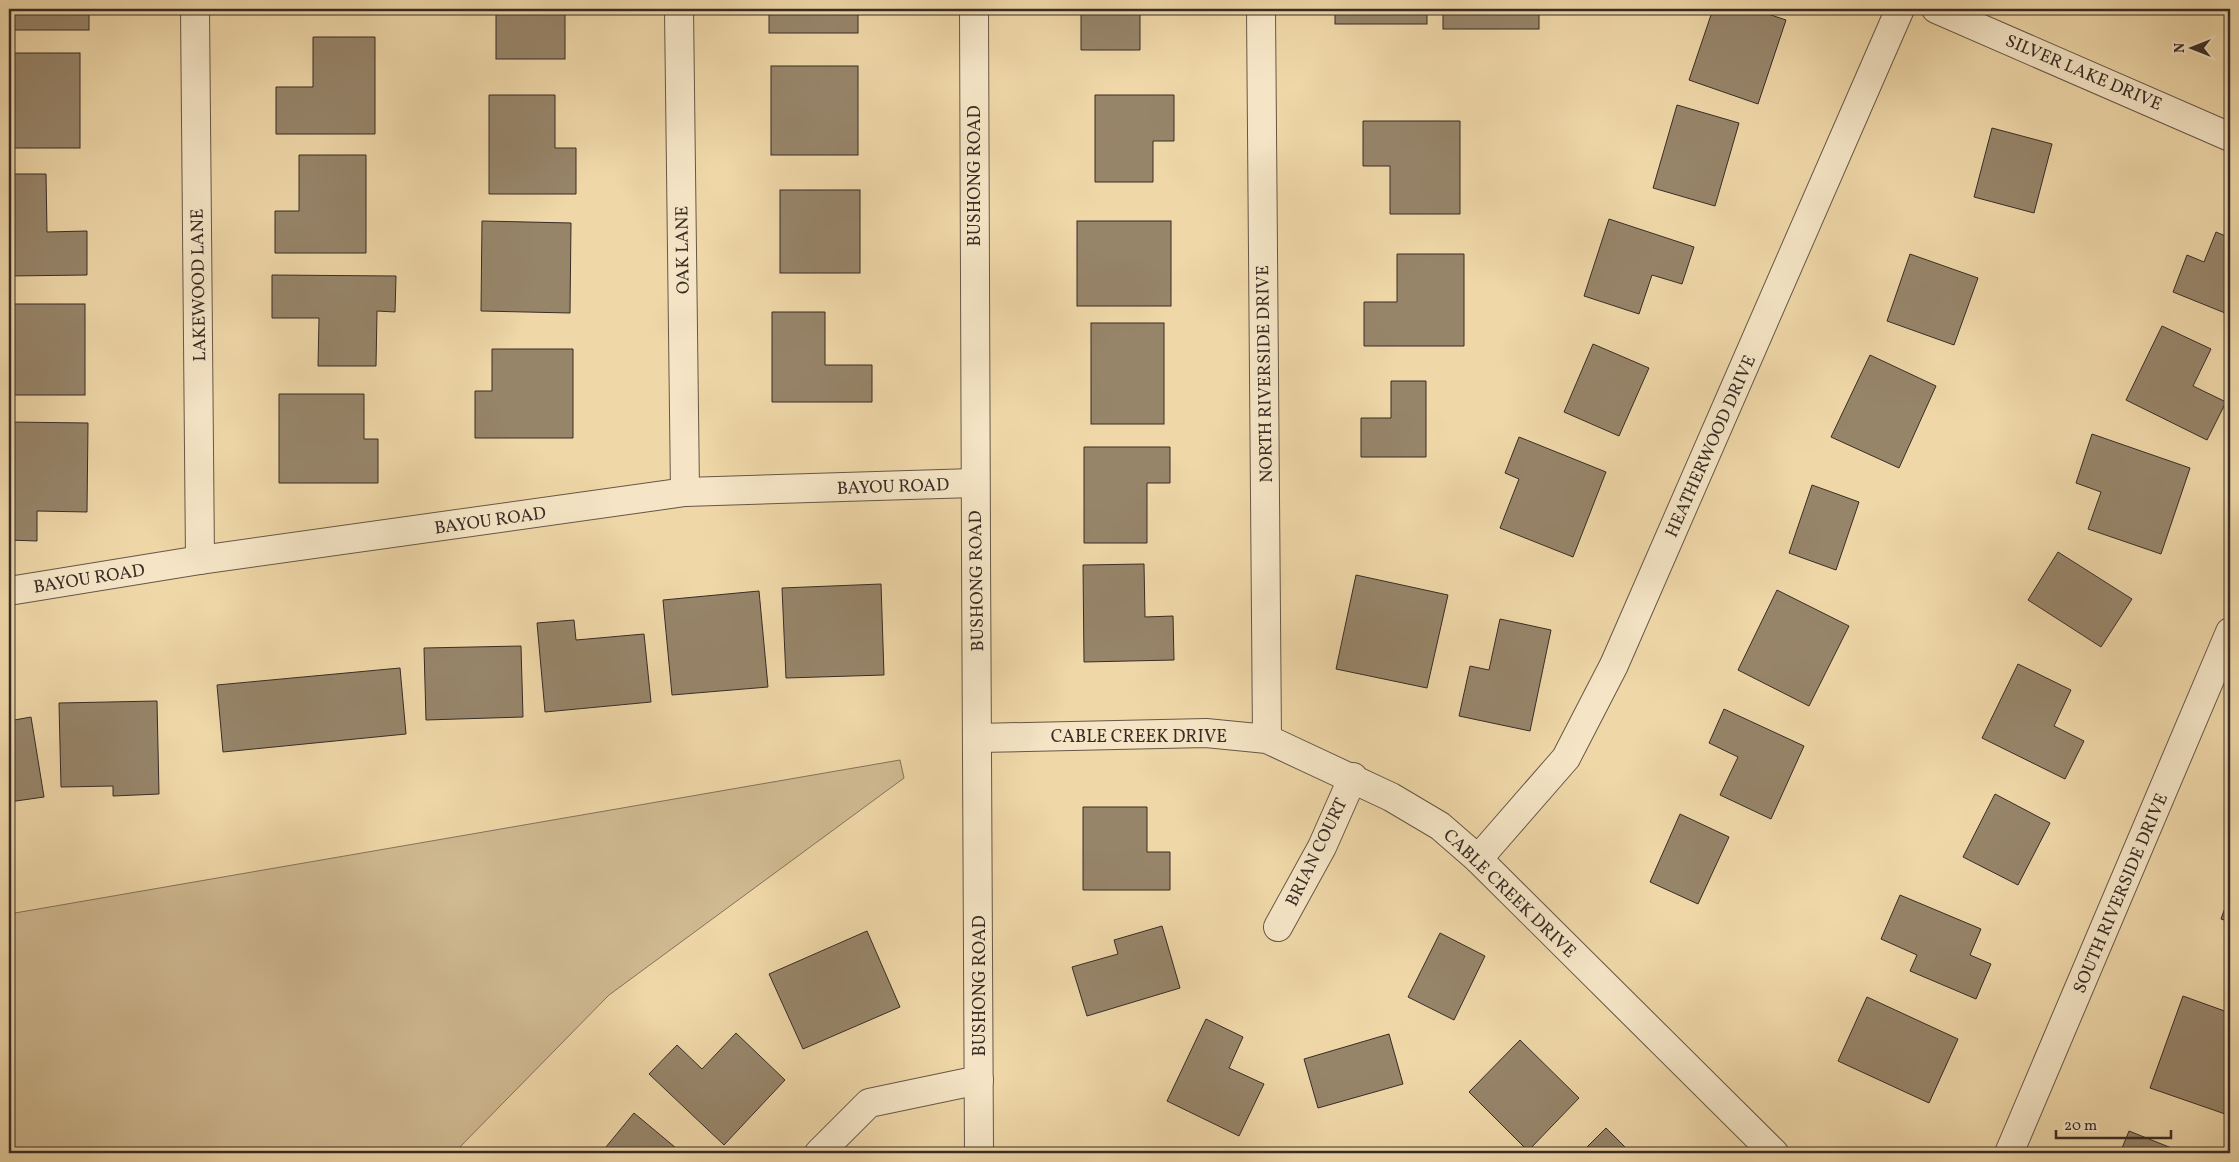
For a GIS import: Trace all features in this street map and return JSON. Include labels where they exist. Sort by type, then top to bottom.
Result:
[{"type":"street","name":"LAKEWOOD LANE","points":[[195,9],[200,560]]},
{"type":"street","name":"OAK LANE","points":[[679,9],[685,492]]},
{"type":"street","name":"BUSHONG ROAD","points":[[974,9],[974,483],[978,738],[979,1153]]},
{"type":"street","name":"NORTH RIVERSIDE DRIVE","points":[[1261,9],[1268,739]]},
{"type":"street","name":"HEATHERWOOD DRIVE","points":[[1478,859],[1566,758],[1614,665],[1900,9]]},
{"type":"street","name":"SILVER LAKE DRIVE","points":[[1936,9],[2230,137]]},
{"type":"street","name":"BAYOU ROAD","points":[[9,591],[200,560],[685,492],[974,483]]},
{"type":"street","name":"SOUTH RIVERSIDE DRIVE","points":[[2009,1153],[2230,633]]},
{"type":"street","name":"CABLE CREEK DRIVE","points":[[978,738],[1206,733],[1268,739],[1352,777],[1440,826],[1478,859],[1774,1153]]},
{"type":"street","name":"BRIAN COURT","points":[[1278,927],[1322,848],[1352,777]]},
{"type":"street","points":[[819,1153],[869,1103],[979,1080]]},
{"type":"shaded area","points":[[900,760],[904,778],[609,995],[454,1153],[9,1153],[9,914]]},
{"type":"building","points":[[9,9],[89,9],[89,30],[9,30]]},
{"type":"building","points":[[496,9],[565,9],[565,59],[496,59]]},
{"type":"building","points":[[769,9],[858,9],[858,33],[769,33]]},
{"type":"building","points":[[1081,9],[1173,9],[1173,12],[1140,12],[1140,50],[1081,50]]},
{"type":"building","points":[[1335,9],[1427,9],[1427,24],[1335,24]]},
{"type":"building","points":[[1443,9],[1539,9],[1539,29],[1443,29]]},
{"type":"building","points":[[1713,9],[1753,9],[1786,20],[1758,104],[1689,80]]},
{"type":"building","points":[[313,37],[375,37],[375,134],[276,134],[276,87],[313,87]]},
{"type":"building","points":[[9,53],[80,53],[80,148],[9,148]]},
{"type":"building","points":[[771,66],[858,66],[858,155],[771,155]]},
{"type":"building","points":[[489,95],[555,95],[555,148],[576,148],[576,194],[489,194]]},
{"type":"building","points":[[1095,95],[1174,95],[1174,141],[1153,141],[1153,182],[1095,182]]},
{"type":"building","points":[[1677,105],[1739,123],[1715,206],[1653,188]]},
{"type":"building","points":[[1363,121],[1460,121],[1460,214],[1390,214],[1390,166],[1363,166]]},
{"type":"building","points":[[1992,128],[2052,144],[2034,213],[1974,197]]},
{"type":"building","points":[[299,155],[366,155],[366,253],[275,253],[275,211],[299,211]]},
{"type":"building","points":[[9,174],[46,174],[47,232],[87,231],[87,275],[9,276]]},
{"type":"building","points":[[780,190],[860,190],[860,273],[780,273]]},
{"type":"building","points":[[1609,219],[1694,247],[1682,284],[1652,275],[1639,314],[1584,296]]},
{"type":"building","points":[[482,221],[571,223],[570,313],[481,311]]},
{"type":"building","points":[[1077,221],[1171,221],[1171,306],[1077,306]]},
{"type":"building","points":[[2216,232],[2230,238],[2230,315],[2173,292],[2187,255],[2204,262]]},
{"type":"building","points":[[1397,254],[1464,254],[1464,346],[1364,346],[1364,302],[1397,302]]},
{"type":"building","points":[[1910,254],[1978,278],[1954,345],[1887,321]]},
{"type":"building","points":[[272,275],[396,276],[395,312],[377,311],[376,366],[318,366],[319,318],[272,318]]},
{"type":"building","points":[[9,304],[85,304],[85,395],[9,395]]},
{"type":"building","points":[[772,312],[825,312],[825,365],[872,365],[872,402],[772,402]]},
{"type":"building","points":[[1091,323],[1164,323],[1164,424],[1091,424]]},
{"type":"building","points":[[2162,326],[2211,349],[2193,386],[2226,402],[2207,440],[2126,400]]},
{"type":"building","points":[[1593,344],[1649,368],[1619,436],[1564,412]]},
{"type":"building","points":[[492,349],[573,349],[573,438],[475,438],[475,391],[492,391]]},
{"type":"building","points":[[1870,355],[1936,386],[1899,468],[1831,437]]},
{"type":"building","points":[[1391,381],[1426,381],[1426,457],[1361,457],[1361,418],[1391,418]]},
{"type":"building","points":[[279,394],[364,394],[364,439],[378,439],[378,483],[279,483]]},
{"type":"building","points":[[9,422],[88,423],[87,512],[37,511],[37,541],[9,540]]},
{"type":"building","points":[[2092,434],[2190,468],[2161,554],[2088,529],[2101,492],[2076,483]]},
{"type":"building","points":[[1519,437],[1606,472],[1573,557],[1500,528],[1519,479],[1505,473]]},
{"type":"building","points":[[1084,447],[1170,447],[1170,483],[1147,483],[1147,543],[1084,543]]},
{"type":"building","points":[[1812,485],[1859,502],[1836,570],[1789,553]]},
{"type":"building","points":[[2058,552],[2132,599],[2101,647],[2028,600]]},
{"type":"building","points":[[1144,564],[1145,617],[1173,616],[1174,660],[1084,662],[1083,565]]},
{"type":"building","points":[[1356,575],[1448,595],[1427,688],[1336,669]]},
{"type":"building","points":[[881,584],[884,675],[786,678],[782,588]]},
{"type":"building","points":[[1777,590],[1849,626],[1809,706],[1738,670]]},
{"type":"building","points":[[759,591],[768,687],[672,695],[663,600]]},
{"type":"building","points":[[1500,619],[1551,630],[1530,731],[1459,716],[1470,666],[1489,670]]},
{"type":"building","points":[[574,620],[576,640],[644,634],[651,702],[545,712],[537,623]]},
{"type":"building","points":[[521,646],[523,717],[426,720],[424,648]]},
{"type":"building","points":[[2018,664],[2071,690],[2054,726],[2084,741],[2065,779],[1982,738]]},
{"type":"building","points":[[400,668],[406,734],[223,752],[217,685]]},
{"type":"building","points":[[157,701],[159,794],[113,796],[113,786],[61,787],[59,703]]},
{"type":"building","points":[[1724,709],[1804,746],[1771,819],[1720,795],[1738,757],[1709,743]]},
{"type":"building","points":[[31,717],[44,797],[9,802],[9,721]]},
{"type":"building","points":[[1995,794],[2050,823],[2018,885],[1963,857]]},
{"type":"building","points":[[1083,807],[1147,807],[1147,852],[1170,852],[1170,890],[1083,890]]},
{"type":"building","points":[[1680,814],[1729,837],[1698,904],[1650,882]]},
{"type":"building","points":[[2230,894],[2230,922],[2221,919]]},
{"type":"building","points":[[1900,895],[1981,929],[1970,955],[1991,964],[1976,999],[1910,971],[1917,955],[1881,939]]},
{"type":"building","points":[[1162,926],[1180,988],[1087,1016],[1072,967],[1118,954],[1114,940]]},
{"type":"building","points":[[867,931],[900,1007],[803,1049],[769,974]]},
{"type":"building","points":[[1440,933],[1485,956],[1454,1020],[1408,997]]},
{"type":"building","points":[[2183,996],[2230,1013],[2230,1108],[2228,1115],[2150,1088]]},
{"type":"building","points":[[1867,997],[1958,1039],[1929,1103],[1838,1061]]},
{"type":"building","points":[[1206,1019],[1243,1037],[1229,1068],[1264,1084],[1239,1136],[1167,1101]]},
{"type":"building","points":[[736,1033],[785,1080],[724,1145],[649,1074],[677,1045],[702,1069]]},
{"type":"building","points":[[1389,1034],[1403,1084],[1318,1108],[1304,1059]]},
{"type":"building","points":[[1520,1040],[1579,1098],[1528,1151],[1469,1092]]},
{"type":"building","points":[[634,1113],[682,1153],[601,1153]]},
{"type":"building","points":[[1606,1128],[1631,1153],[1581,1153]]},
{"type":"building","points":[[2129,1131],[2179,1151],[2179,1153],[2120,1153]]}]
